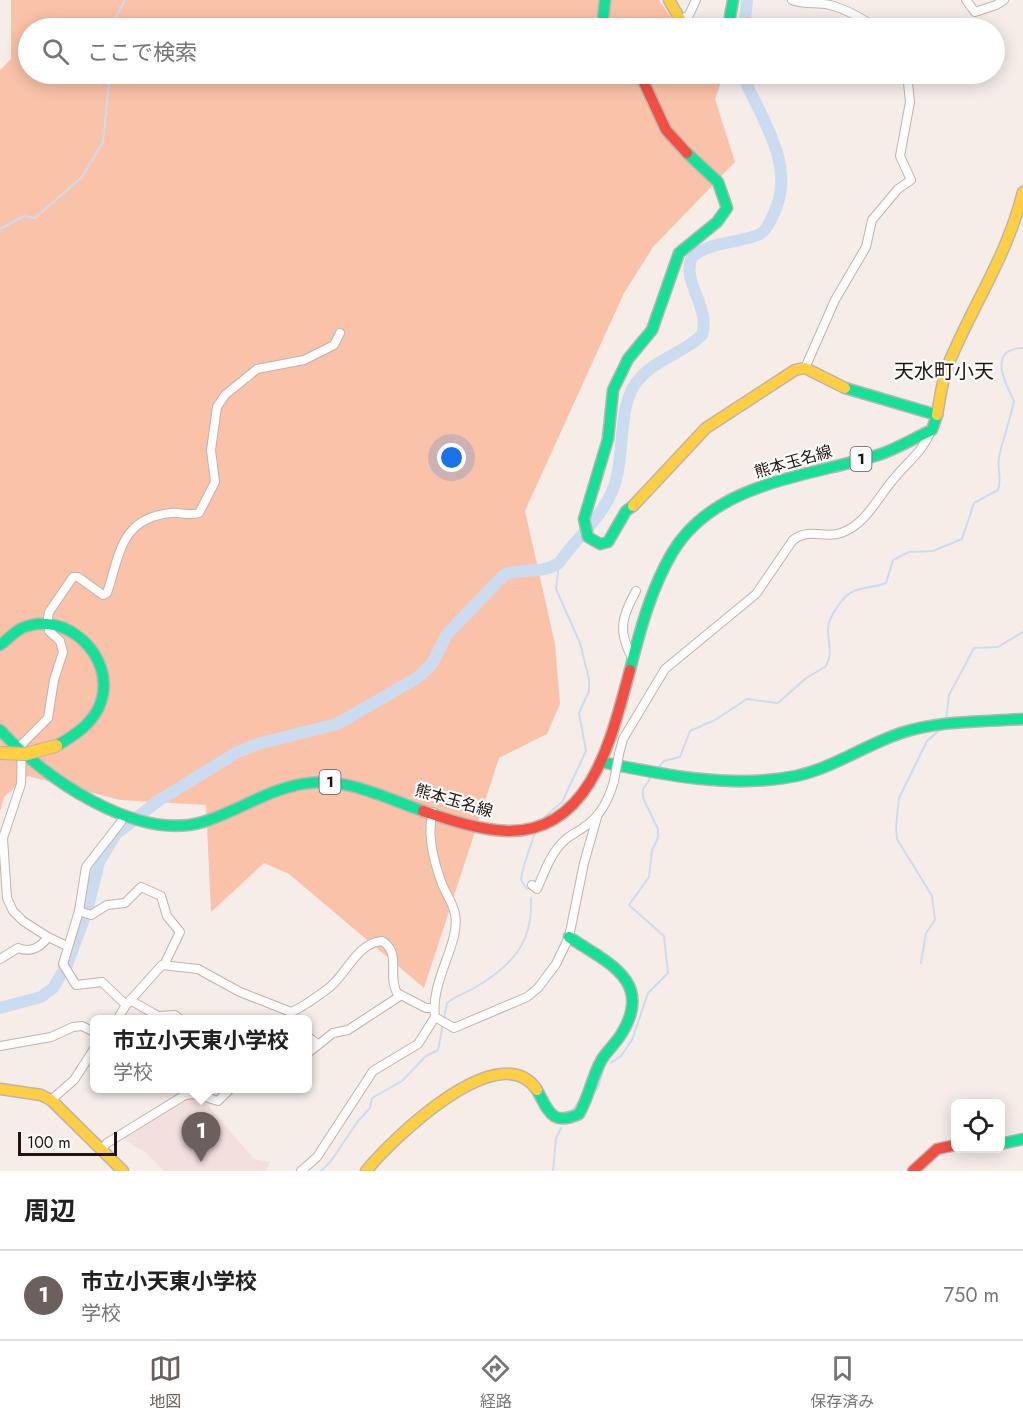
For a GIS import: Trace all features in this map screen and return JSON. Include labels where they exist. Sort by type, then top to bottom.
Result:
[{"type":"main road","points":[[603,18],[605,0]]},
{"type":"main road","points":[[669,0],[679,18]]},
{"type":"main road","points":[[730,18],[733,0]]},
{"type":"main road","points":[[645,84],[670,136],[712,174],[725,195],[727,208],[717,223],[686,244],[679,253],[651,330],[620,372],[613,390],[608,439],[585,530],[593,542],[608,542],[626,512],[642,499],[706,428],[795,370],[805,368],[838,386],[892,399],[937,415]]},
{"type":"main road","points":[[932,430],[947,368],[1002,257],[1014,228],[1023,192]]},
{"type":"main road","name":"熊本玉名線","points":[[0,730],[23,755],[121,818],[169,828],[208,821],[296,784],[322,781],[348,785],[478,826],[508,831],[545,826],[570,809],[582,795],[601,762],[655,585],[674,548],[701,519],[727,501],[751,490],[881,454],[932,430]]},
{"type":"main road","points":[[0,645],[15,632],[33,625],[48,624],[63,627],[81,636],[98,658],[103,672],[103,698],[97,712],[86,726],[56,746],[25,754],[0,753]]},
{"type":"main road","points":[[601,762],[635,769],[718,779],[797,776],[886,738],[934,724],[1023,719]]},
{"type":"main road","points":[[366,1171],[390,1140],[432,1107],[498,1073],[513,1073],[533,1081],[548,1112],[556,1119],[564,1120],[579,1114],[603,1057],[624,1030],[633,998],[632,986],[620,968],[570,937]]},
{"type":"main road","points":[[0,1089],[42,1095],[51,1100],[123,1171]]},
{"type":"main road","points":[[1005,1143],[1023,1139]]},
{"type":"main road","points":[[913,1171],[935,1148],[951,1144]]},
{"type":"street","points":[[686,18],[696,0]]},
{"type":"street","points":[[792,0],[801,3],[828,4],[861,18]]},
{"type":"street","points":[[966,0],[975,12],[1004,0]]},
{"type":"street","points":[[805,368],[835,300],[866,247],[872,220],[898,189],[911,180],[900,156],[910,102],[908,84]]},
{"type":"street","points":[[48,618],[49,612],[73,577],[78,577],[103,596],[107,593],[115,559],[122,543],[131,530],[142,521],[170,513],[199,513],[215,482],[211,450],[216,406],[225,395],[257,369],[304,360],[334,345],[340,333]]},
{"type":"street","points":[[532,885],[537,888],[546,866],[564,840],[587,825],[610,796],[623,739],[665,669],[756,594],[793,540],[809,532],[842,533],[870,512],[897,475],[916,457],[932,430]]},
{"type":"street","points":[[632,658],[622,638],[625,611],[636,591]]},
{"type":"street","points":[[49,632],[60,641],[63,652],[54,680],[48,718],[22,744],[21,784],[3,838],[7,898],[13,911],[48,937],[67,946]]},
{"type":"street","points":[[301,1171],[317,1157],[373,1071],[418,1044],[439,1018],[438,978],[455,926],[455,913],[434,857],[430,822],[433,812]]},
{"type":"street","points":[[292,1015],[330,987],[354,958],[377,941],[386,943],[391,951],[393,987],[400,996],[460,1027],[527,997],[538,988],[556,964],[570,937],[584,863],[598,814]]},
{"type":"street","points":[[121,818],[86,867],[84,913],[67,946],[65,968],[76,985],[94,981],[104,983],[128,1002],[156,1015]]},
{"type":"street","points":[[84,913],[107,905],[127,902],[141,886],[161,896],[166,916],[180,932],[164,965],[128,1002],[120,1015]]},
{"type":"street","points":[[0,959],[18,948],[26,951],[35,949],[48,937]]},
{"type":"street","points":[[164,965],[198,969],[289,1015]]},
{"type":"street","points":[[312,1049],[333,1033],[348,1030],[400,996]]},
{"type":"street","points":[[0,1046],[51,1037],[73,1027],[82,1026],[90,1030]]},
{"type":"street","points":[[312,1040],[318,1044]]},
{"type":"street","points":[[51,1100],[74,1080],[90,1055]]},
{"type":"street","points":[[101,1150],[107,1143],[185,1095],[195,1094],[218,1101],[227,1093]]},
{"type":"shaded area","points":[[11,0],[659,0],[671,18],[18,18],[18,84],[720,84],[715,99],[735,162],[653,247],[624,293],[525,511],[555,644],[560,704],[547,734],[499,758],[424,988],[289,874],[264,863],[211,912],[206,805],[120,800],[28,776],[4,797],[0,812],[0,70],[11,59]]},
{"type":"shaded area","points":[[191,1097],[205,1102],[254,1159],[270,1162],[266,1171],[164,1171],[145,1152],[123,1139]]},
{"type":"waterway","points":[[115,18],[125,0]]},
{"type":"waterway","points":[[745,18],[747,0]]},
{"type":"waterway","points":[[0,229],[24,216],[35,218],[82,177],[103,142],[109,84]]},
{"type":"waterway","points":[[0,1008],[41,997],[53,988],[67,965],[87,911],[99,862],[116,834],[158,801],[236,753],[257,744],[337,724],[417,678],[432,664],[447,634],[504,575],[518,571],[545,569],[559,563],[596,519],[613,489],[617,476],[624,417],[632,390],[646,372],[702,335],[703,314],[690,276],[692,257],[707,248],[758,235],[766,228],[774,213],[780,195],[779,159],[766,124],[747,84]]},
{"type":"waterway","points":[[657,769],[664,761],[680,757],[690,731],[715,720],[747,699],[778,703],[805,679],[826,666],[830,653],[828,629],[837,607],[854,591],[886,583],[893,560],[909,552],[933,551],[962,539],[974,503],[998,490],[999,457],[1014,401],[1003,377],[1002,360],[1005,354],[1023,348]]},
{"type":"waterway","points":[[541,820],[562,802],[586,751],[579,713],[589,691],[589,679],[580,643],[556,589],[559,563]]},
{"type":"waterway","points":[[946,720],[949,695],[974,648],[998,647],[1023,632]]},
{"type":"waterway","points":[[921,963],[926,933],[935,920],[932,896],[897,839],[896,827],[899,798],[927,741],[944,726]]},
{"type":"waterway","points":[[611,1063],[621,1056],[632,1040],[648,993],[668,973],[664,936],[629,905],[649,877],[652,850],[658,838],[658,829],[643,798],[643,789],[652,776]]},
{"type":"waterway","points":[[527,889],[521,880],[535,833]]},
{"type":"waterway","points":[[321,1171],[370,1108],[372,1098],[402,1081],[426,1056],[438,1050],[447,1003],[489,979],[518,951],[528,927],[531,898]]},
{"type":"waterway","points":[[592,1093],[598,1088],[604,1068]]},
{"type":"waterway","points":[[572,1111],[583,1095]]},
{"type":"waterway","points":[[553,1171],[556,1138],[561,1128]]},
{"type":"traffic: fast","points":[[603,18],[605,0]]},
{"type":"traffic: fast","points":[[730,18],[733,0]]},
{"type":"traffic: fast","points":[[633,506],[626,511],[608,542],[600,544],[588,537],[584,519],[608,439],[613,390],[628,359],[652,330],[679,253],[717,222],[727,208],[718,182],[687,153]]},
{"type":"traffic: fast","points":[[630,670],[647,610],[672,553],[690,529],[712,511],[764,486],[878,455],[932,430],[937,415],[845,388]]},
{"type":"traffic: fast","points":[[0,645],[22,628],[39,624],[55,625],[70,631],[84,641],[94,654],[101,669],[104,685],[98,710],[88,723],[56,746]]},
{"type":"traffic: fast","points":[[601,762],[698,779],[772,780],[810,772],[888,738],[916,729],[962,722],[1023,719]]},
{"type":"traffic: fast","points":[[0,730],[40,767],[65,785],[92,801],[149,823],[177,826],[203,822],[281,789],[324,782],[353,786],[423,811]]},
{"type":"traffic: fast","points":[[537,1090],[552,1115],[563,1118],[579,1114],[604,1056],[622,1033],[630,1015],[632,999],[629,986],[621,974],[569,937]]},
{"type":"traffic: fast","points":[[1005,1143],[1023,1139]]},
{"type":"traffic: slow","points":[[669,0],[679,18]]},
{"type":"traffic: slow","points":[[937,415],[948,365],[1008,239],[1023,192]]},
{"type":"traffic: slow","points":[[633,506],[706,428],[795,370],[805,368],[845,388]]},
{"type":"traffic: slow","points":[[0,753],[25,754],[56,746]]},
{"type":"traffic: slow","points":[[366,1171],[398,1137],[422,1117],[447,1098],[473,1083],[498,1075],[520,1076],[537,1090]]},
{"type":"traffic: slow","points":[[0,1089],[41,1095],[51,1100],[123,1171]]},
{"type":"traffic: jam","points":[[645,84],[666,130],[687,153]]},
{"type":"traffic: jam","points":[[423,811],[475,827],[508,831],[537,827],[560,815],[579,797],[594,775],[606,749],[630,670]]},
{"type":"traffic: jam","points":[[913,1171],[937,1149],[951,1146]]},
{"type":"place","name":"市立小天東小学校","points":[[201,1162]]},
{"type":"district","name":"天水町小天","points":[[944,371]]}]
